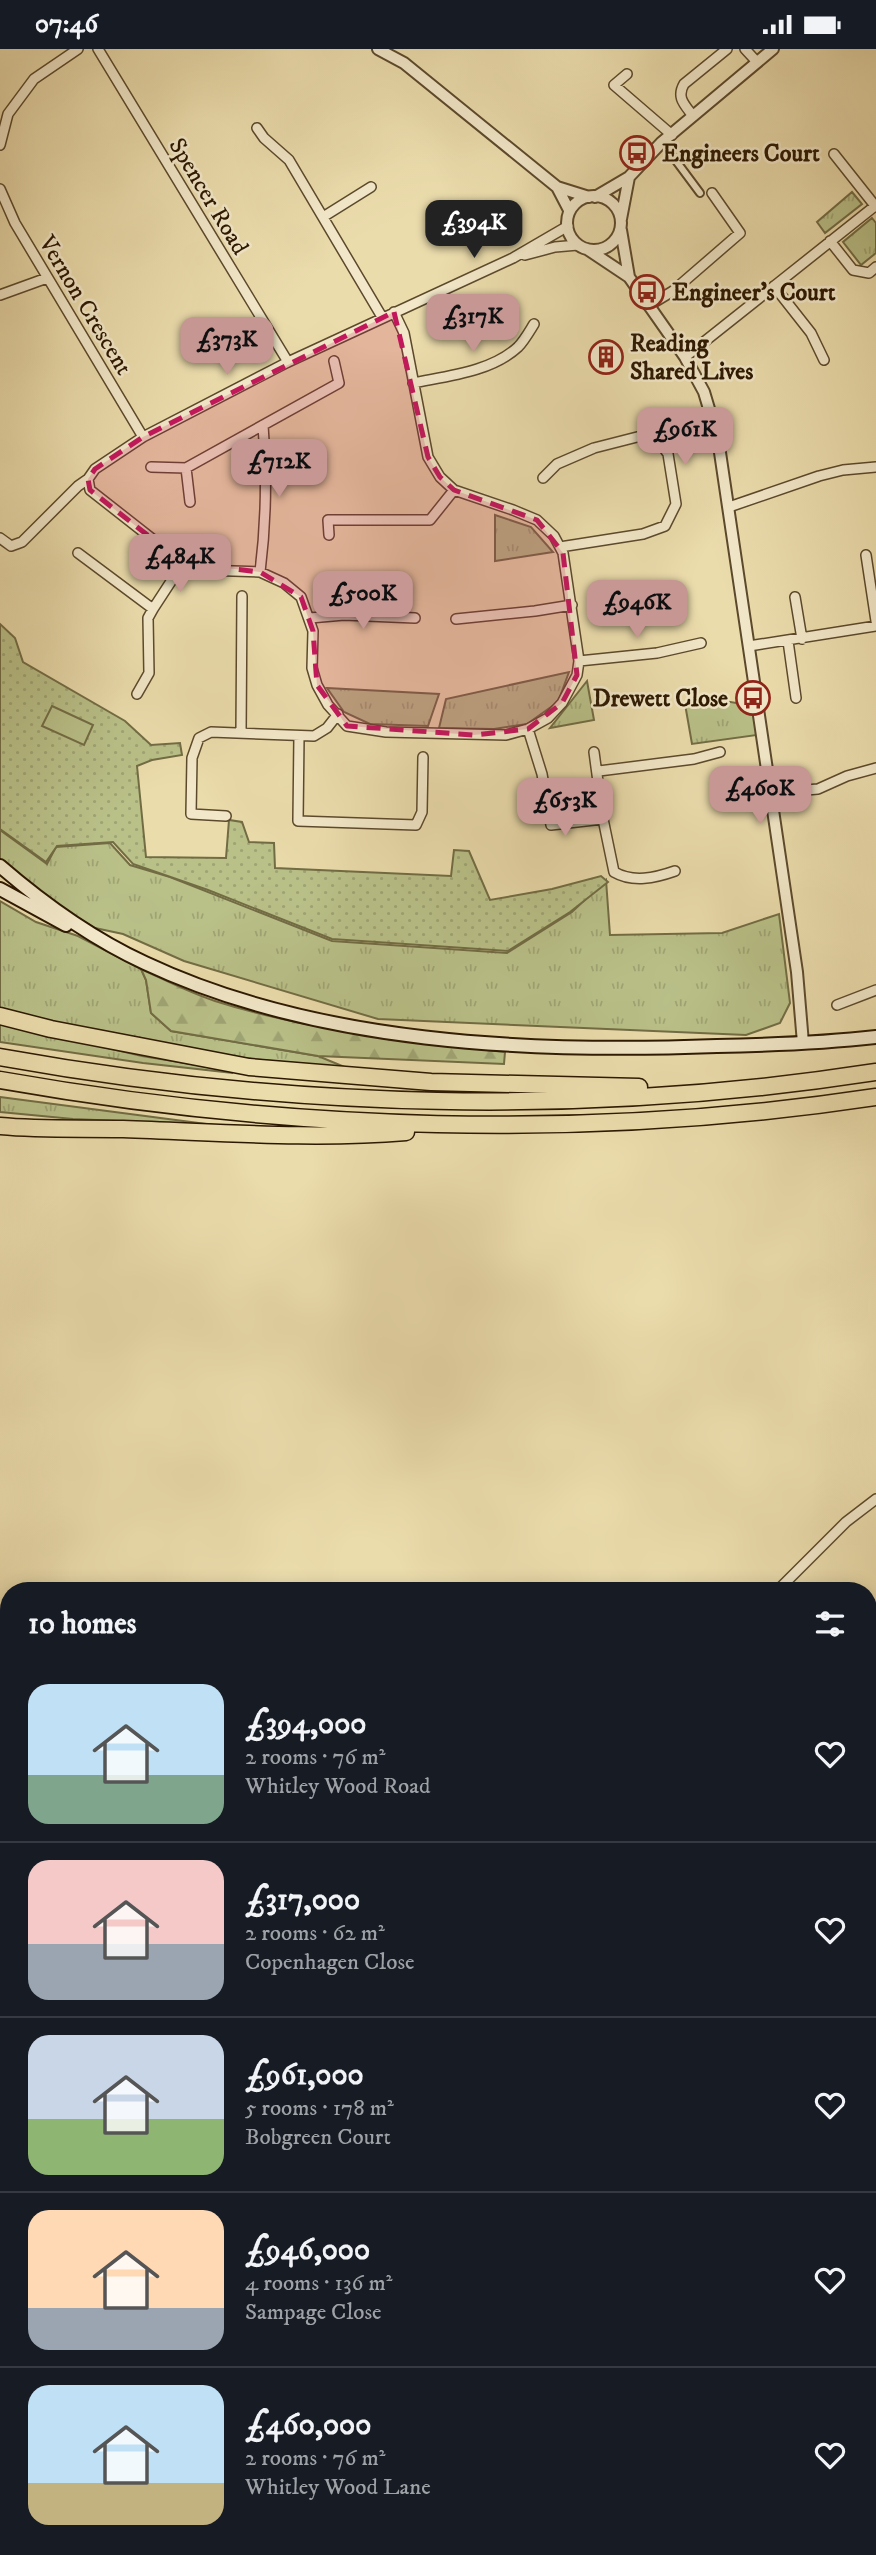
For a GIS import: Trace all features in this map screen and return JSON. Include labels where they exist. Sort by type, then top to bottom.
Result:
[{"type":"highway","points":[[0,1016],[51,1029],[249,1067],[430,1082],[718,1091]]},
{"type":"highway","points":[[0,1057],[175,1083],[303,1095],[481,1102],[718,1091],[876,1072]]},
{"type":"highway","points":[[0,1080],[220,1111],[412,1125],[594,1123],[733,1114],[876,1097]]},
{"type":"highway","points":[[0,1126],[217,1134],[368,1135],[479,1125]]},
{"type":"main road","points":[[0,866],[89,933],[145,964],[240,1000],[319,1019],[396,1033],[494,1042],[625,1048],[803,1043],[876,1037]]},
{"type":"main road","points":[[0,887],[51,918],[89,933]]},
{"type":"street","points":[[0,145],[8,114],[34,79],[78,49]]},
{"type":"street","name":"Spencer Road","points":[[98,49],[288,362]]},
{"type":"street","points":[[378,49],[404,64],[557,187],[607,200],[616,207],[629,277]]},
{"type":"street","points":[[693,116],[681,100],[680,92],[684,84],[727,49]]},
{"type":"street","points":[[745,49],[757,62]]},
{"type":"street","points":[[569,210],[577,202],[629,177],[662,142],[773,49]]},
{"type":"street","points":[[627,74],[614,85],[672,135]]},
{"type":"street","points":[[257,128],[264,138],[289,160],[382,317]]},
{"type":"street","points":[[662,142],[700,193]]},
{"type":"street","points":[[685,356],[876,207],[834,154]]},
{"type":"street","points":[[513,258],[555,247],[603,249],[615,242],[621,226],[629,177]]},
{"type":"street","points":[[323,217],[371,187]]},
{"type":"street","points":[[557,187],[569,210],[570,234],[582,247],[629,277],[685,356],[704,392],[714,427],[729,507],[797,972],[803,1043]]},
{"type":"street","name":"Vernon Crescent","points":[[0,189],[15,223],[143,437]]},
{"type":"street","points":[[649,306],[673,291],[740,233],[712,193]]},
{"type":"street","points":[[0,538],[11,546],[22,543],[96,469],[143,437],[288,362],[513,258],[568,226]]},
{"type":"street","points":[[830,241],[853,270],[869,273],[876,267]]},
{"type":"street","points":[[0,295],[47,278]]},
{"type":"street","points":[[775,286],[811,333],[824,360]]},
{"type":"street","points":[[88,479],[90,490],[183,563],[203,570],[260,572],[284,583],[301,597],[313,631],[312,668],[317,685],[328,705],[347,726],[386,732],[506,735],[528,729],[548,718],[562,703],[577,675],[579,661],[572,605],[560,547],[554,536],[537,520],[454,490],[440,477],[428,457],[404,333],[394,311]]},
{"type":"street","points":[[413,383],[462,374],[501,359],[519,347],[534,324]]},
{"type":"street","points":[[151,467],[187,468],[339,383],[334,361]]},
{"type":"street","points":[[260,572],[266,460],[263,425]]},
{"type":"street","points":[[543,478],[557,464],[578,453],[641,436],[658,440],[668,454],[676,504],[665,526],[643,534],[560,547]]},
{"type":"street","points":[[729,507],[819,476],[843,470],[876,467]]},
{"type":"street","points":[[187,468],[190,502]]},
{"type":"street","points":[[329,535],[328,520],[430,520],[454,490]]},
{"type":"street","points":[[78,553],[153,608]]},
{"type":"street","points":[[749,646],[802,639],[876,623],[866,555]]},
{"type":"street","points":[[137,694],[149,673],[148,618],[183,563]]},
{"type":"street","points":[[241,732],[242,596]]},
{"type":"street","points":[[795,597],[802,639]]},
{"type":"street","points":[[456,619],[572,605]]},
{"type":"street","points":[[310,618],[344,615],[415,618]]},
{"type":"street","points":[[788,641],[796,698]]},
{"type":"street","points":[[579,661],[657,653],[701,643]]},
{"type":"street","points":[[226,816],[191,814],[192,758],[199,738],[211,731],[314,736],[327,728],[338,714]]},
{"type":"street","points":[[528,729],[542,773],[551,825],[603,818]]},
{"type":"street","points":[[299,736],[298,821],[416,825],[422,813],[423,757]]},
{"type":"street","points":[[594,752],[614,872],[627,879],[675,871]]},
{"type":"street","points":[[599,771],[694,759],[720,752]]},
{"type":"street","points":[[771,793],[818,789],[847,776],[876,768]]},
{"type":"street","points":[[837,1005],[876,990]]},
{"type":"street","points":[[786,1582],[846,1522],[876,1499]]},
{"type":"highlighted area","points":[[394,312],[428,457],[440,477],[454,490],[537,520],[563,553],[577,675],[562,703],[528,729],[474,735],[347,726],[317,685],[313,631],[301,597],[260,572],[183,563],[90,490],[88,479],[95,469],[143,437]]},
{"type":"green space","points":[[852,192],[862,204],[825,233],[817,222]]},
{"type":"green space","points":[[872,218],[876,223],[876,253],[861,265],[843,242]]},
{"type":"green space","points":[[495,515],[531,527],[553,552],[495,561]]},
{"type":"green space","points":[[0,624],[15,638],[23,662],[125,721],[151,745],[180,743],[182,755],[152,760],[137,766],[146,857],[226,858],[229,820],[242,822],[249,842],[274,843],[275,868],[451,876],[454,850],[469,851],[490,900],[552,889],[601,876],[608,882],[570,912],[508,951],[332,939],[208,890],[133,864],[113,842],[57,846],[46,862],[0,829]]},
{"type":"green space","points":[[569,672],[558,702],[527,724],[494,729],[439,728],[446,699]]},
{"type":"green space","points":[[587,681],[594,720],[550,728]]},
{"type":"green space","points":[[327,688],[439,694],[428,726],[370,724],[344,712]]},
{"type":"green space","points":[[713,699],[754,706],[757,735],[692,744],[685,704]]},
{"type":"green space","points":[[52,706],[93,725],[84,745],[42,726]]},
{"type":"green space","points":[[0,830],[47,864],[56,847],[110,843],[130,865],[170,877],[332,941],[507,953],[572,912],[606,880],[610,935],[722,933],[779,914],[790,1003],[780,1023],[746,1035],[378,1019],[184,961],[123,934],[95,928],[59,907],[0,861]]},
{"type":"green space","points":[[0,901],[36,922],[78,936],[141,969],[146,980],[151,1013],[171,1031],[318,1056],[347,1068],[242,1058],[121,1037],[0,1009]]},
{"type":"green space","points":[[141,969],[196,994],[250,1011],[395,1039],[505,1052],[504,1064],[318,1056],[171,1031],[151,1013],[146,980]]},
{"type":"green space","points":[[0,1023],[142,1056],[233,1073],[0,1042]]},
{"type":"green space","points":[[0,1097],[214,1125],[73,1119],[0,1112]]},
{"type":"place","name":"Engineers Court","points":[[637,153]]},
{"type":"place","name":"Engineer's Court","points":[[647,292]]},
{"type":"place","name":"Reading Shared Lives","points":[[606,357]]},
{"type":"place","name":"Drewett Close","points":[[753,698]]}]
